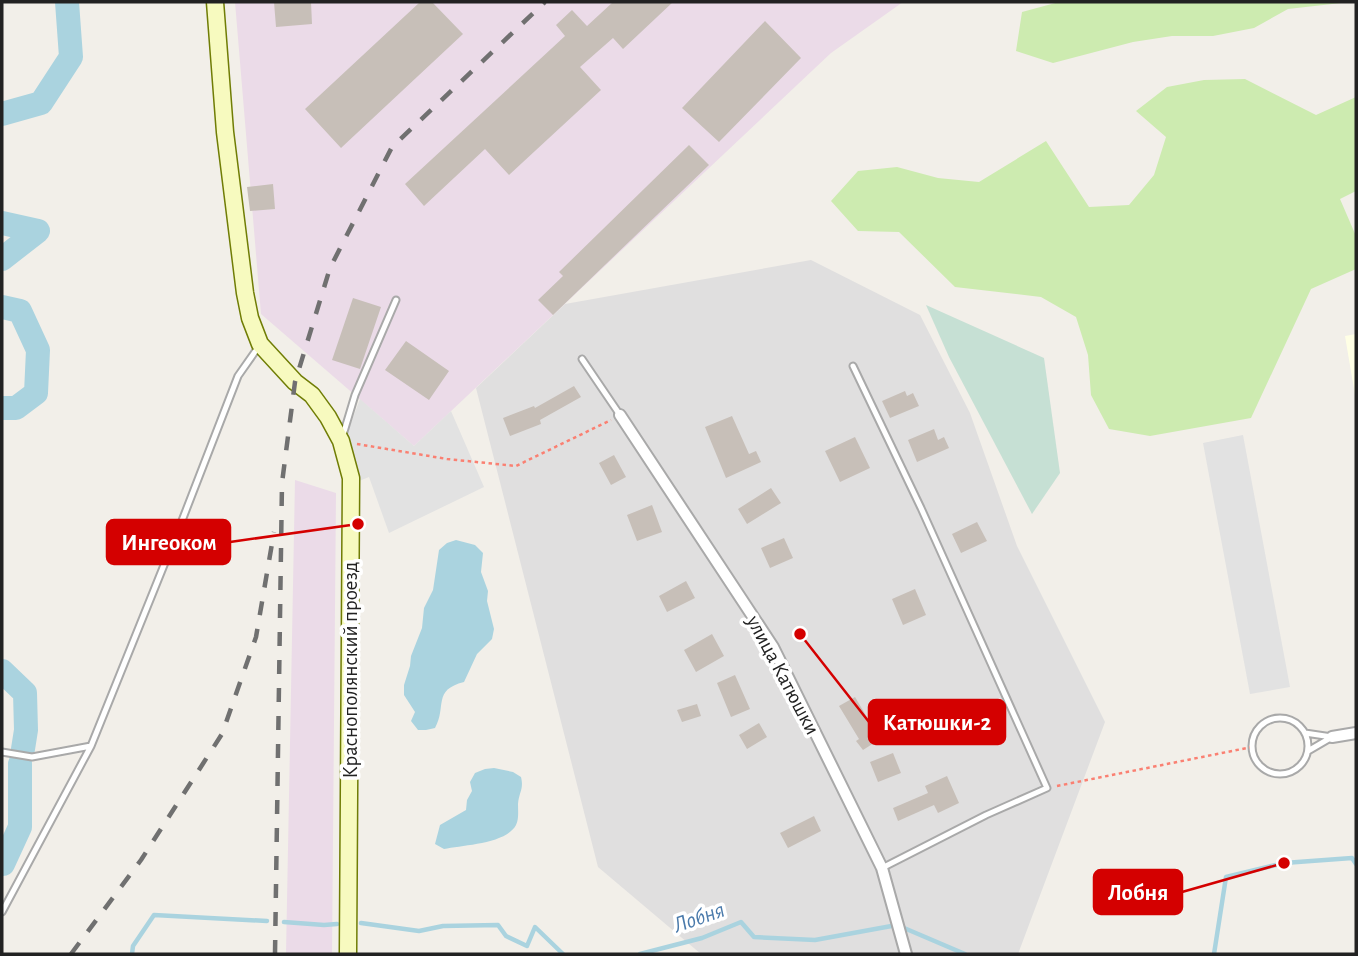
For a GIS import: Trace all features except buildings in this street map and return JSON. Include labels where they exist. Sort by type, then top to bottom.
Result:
[{"type":"main road","name":"Краснополянский проезд","points":[[215,2],[225,132],[250,318],[260,344],[295,382],[312,395],[328,417],[341,441],[351,478],[348,954]]},
{"type":"street","name":"улица Катюшки","points":[[620,415],[772,647],[882,868],[906,954]]},
{"type":"street","points":[[1332,737],[1356,733]]},
{"type":"lane","points":[[341,441],[355,395],[396,300]]},
{"type":"lane","points":[[2,912],[91,746],[238,376],[260,344]]},
{"type":"lane","points":[[582,359],[620,415]]},
{"type":"lane","points":[[853,366],[927,520],[1047,788],[986,815],[882,868]]},
{"type":"lane","points":[[1273,719],[1292,720],[1305,733],[1308,751],[1305,760],[1292,772],[1274,773],[1259,764],[1254,756],[1252,747],[1258,729],[1273,719]]},
{"type":"lane","points":[[1305,733],[1332,737]]},
{"type":"lane","points":[[1308,751],[1332,737]]},
{"type":"lane","points":[[2,752],[32,757],[91,746]]},
{"type":"path","points":[[341,441],[447,460],[516,466],[620,415]]},
{"type":"path","points":[[1047,788],[1252,747]]},
{"type":"shaded area","points":[[235,2],[903,2],[831,53],[414,446],[261,314]]},
{"type":"shaded area","points":[[811,260],[920,315],[970,413],[1017,546],[1105,722],[1018,954],[701,954],[598,867],[476,388],[565,304]]},
{"type":"shaded area","points":[[926,305],[1044,358],[1060,473],[1032,514],[949,357]]},
{"type":"shaded area","points":[[1356,334],[1356,401],[1345,336]]},
{"type":"shaded area","points":[[360,399],[414,446],[451,411],[484,487],[389,533],[369,477],[359,481],[347,450],[347,433]]},
{"type":"shaded area","points":[[1243,435],[1290,687],[1250,694],[1203,443]]},
{"type":"shaded area","points":[[295,480],[336,493],[332,954],[286,954]]},
{"type":"green space","points":[[1059,2],[1350,2],[1288,9],[1254,28],[1213,36],[1172,36],[1133,42],[1053,63],[1016,51],[1022,12]]},
{"type":"green space","points":[[1245,79],[1316,115],[1356,97],[1356,191],[1340,199],[1356,236],[1356,269],[1311,289],[1251,418],[1150,436],[1109,429],[1091,395],[1088,355],[1076,317],[1041,297],[955,287],[899,232],[858,231],[831,201],[858,171],[897,167],[938,178],[979,182],[1046,141],[1089,207],[1129,205],[1154,175],[1166,137],[1136,111],[1167,87],[1204,80]]},
{"type":"water","points":[[456,540],[475,545],[483,553],[481,572],[488,591],[487,601],[494,629],[492,639],[477,654],[464,682],[454,685],[444,695],[435,728],[418,730],[411,721],[415,712],[404,695],[404,685],[422,628],[424,608],[433,590],[439,550]]},
{"type":"water","points":[[494,768],[513,772],[521,777],[522,788],[516,825],[503,836],[483,843],[444,849],[435,844],[440,825],[466,810],[472,791],[470,782],[475,773]]},
{"type":"waterway","points":[[2,114],[41,103],[71,57],[67,2]]},
{"type":"waterway","points":[[2,223],[38,231],[2,259]]},
{"type":"waterway","points":[[2,307],[20,311],[38,350],[36,393],[16,408],[2,408]]},
{"type":"waterway","points":[[2,671],[25,693],[26,730],[23,749]]},
{"type":"waterway","points":[[2,864],[20,827],[20,764]]},
{"type":"waterway","name":"Лобня","points":[[1214,954],[1226,877],[1284,863],[1352,858],[1356,864]]},
{"type":"waterway","name":"Лобня","points":[[132,954],[133,946],[154,915],[267,921]]},
{"type":"waterway","name":"Лобня","points":[[284,922],[337,924]]},
{"type":"waterway","name":"Лобня","points":[[640,954],[702,938],[741,922],[754,937],[815,940],[897,925],[965,954]]},
{"type":"waterway","name":"Лобня","points":[[361,923],[419,931],[443,926],[498,925],[506,936],[527,946],[535,927],[563,954]]},
{"type":"railway","points":[[275,954],[282,483],[295,382],[330,268],[392,147],[545,2]]},
{"type":"railway","points":[[71,954],[141,860],[222,734],[256,637],[274,532]]},
{"type":"place","name":"Ингеоком","points":[[358,524]]},
{"type":"place","name":"Катюшки-2","points":[[800,634]]},
{"type":"place","name":"Лобня","points":[[1284,863]]}]
